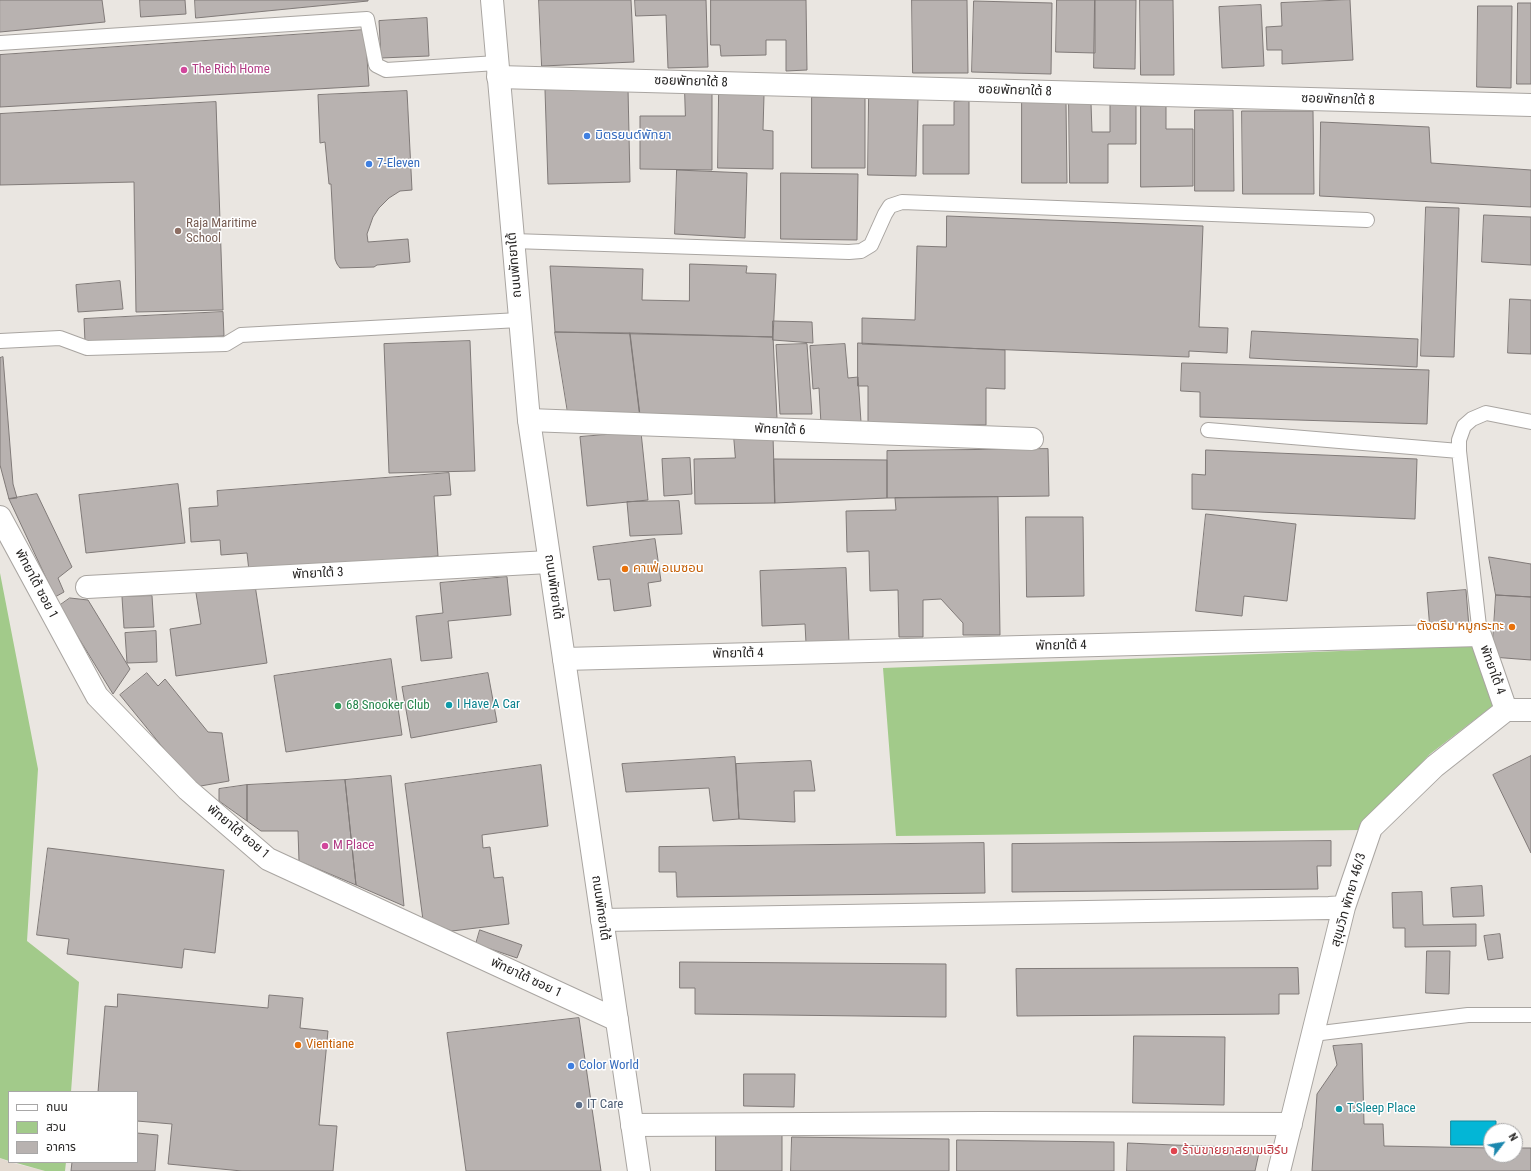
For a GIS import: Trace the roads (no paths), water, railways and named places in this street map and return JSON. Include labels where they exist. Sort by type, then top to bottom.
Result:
[{"type":"street","name":"ถนนพัทยาใต้","points":[[492,0],[529,420],[639,1171]]},
{"type":"street","name":"ซอยพัทยาใต้ 8","points":[[498,70],[1531,105]]},
{"type":"street","name":"พัทยาใต้ 6","points":[[529,420],[1032,440]]},
{"type":"street","name":"พัทยาใต้ ซอย 1","points":[[0,517],[97,696],[188,790],[268,858],[617,1020]]},
{"type":"street","name":"พัทยาใต้ 3","points":[[87,587],[549,562]]},
{"type":"street","name":"พัทยาใต้ 4","points":[[564,658],[1480,635],[1506,710]]},
{"type":"street","points":[[1506,710],[1531,710]]},
{"type":"street","name":"สุขุมวิท พัทยา 46/3","points":[[1279,1171],[1344,907],[1371,828],[1435,766],[1506,710]]},
{"type":"street","points":[[602,920],[1344,907]]},
{"type":"street","points":[[632,1125],[982,1123],[1291,1124]]},
{"type":"lane","points":[[0,43],[367,19],[376,65],[386,70],[498,70]]},
{"type":"lane","points":[[513,241],[849,252],[861,251],[871,245],[890,206],[902,202],[1367,220]]},
{"type":"lane","points":[[0,341],[60,338],[87,348],[226,344],[241,335],[520,320]]},
{"type":"lane","points":[[1480,635],[1459,440],[1464,426],[1472,419],[1486,413],[1531,422]]},
{"type":"lane","points":[[1208,430],[1459,451]]},
{"type":"lane","points":[[1313,1034],[1468,1015],[1531,1015]]},
{"type":"water","points":[[1451,1121],[1496,1121],[1496,1123],[1483,1123],[1483,1145],[1451,1145]]},
{"type":"place","name":"The Rich Home","points":[[184,70]]},
{"type":"place","name":"มิตรยนต์พัทยา","points":[[587,136]]},
{"type":"place","name":"7-Eleven","points":[[369,164]]},
{"type":"place","name":"Raja Maritime School","points":[[178,231]]},
{"type":"place","name":"คาเฟ่ อเมซอน","points":[[625,569]]},
{"type":"place","name":"ตังตรึม หมูกระทะ","points":[[1512,627]]},
{"type":"place","name":"I Have A Car","points":[[449,705]]},
{"type":"place","name":"68 Snooker Club","points":[[338,706]]},
{"type":"place","name":"M Place","points":[[325,846]]},
{"type":"place","name":"Vientiane","points":[[298,1045]]},
{"type":"place","name":"Color World","points":[[571,1066]]},
{"type":"place","name":"IT Care","points":[[579,1105]]},
{"type":"place","name":"T.Sleep Place","points":[[1339,1109]]},
{"type":"place","name":"ร้านขายยาสยามเฮิร์บ","points":[[1174,1151]]}]
